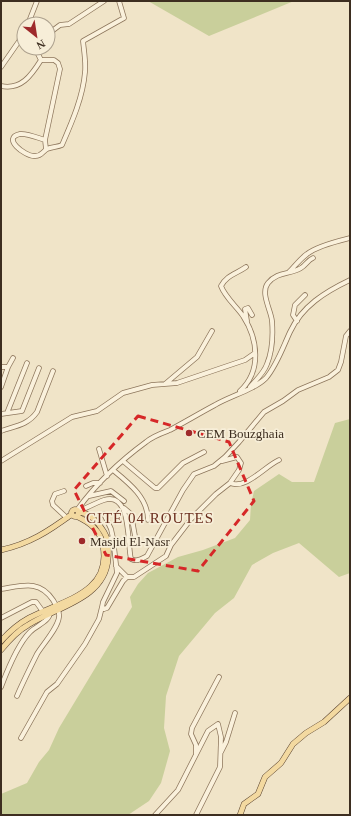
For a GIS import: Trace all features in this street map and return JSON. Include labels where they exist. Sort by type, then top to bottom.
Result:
[{"type":"main road","points":[[58,608],[88,589],[99,576],[103,567],[104,547],[101,537],[91,524],[76,513]]},
{"type":"main road","points":[[1,550],[33,540],[76,513],[87,514],[110,538],[107,569],[97,586],[84,597],[44,614],[19,631],[1,650]]},
{"type":"main road","points":[[1,642],[19,624],[30,618],[44,614]]},
{"type":"main road","points":[[240,815],[244,804],[258,794],[265,777],[281,763],[293,744],[306,733],[324,722],[350,698]]},
{"type":"street","points":[[31,16],[37,1]]},
{"type":"street","points":[[56,28],[60,25],[69,24],[104,1]]},
{"type":"street","points":[[45,140],[24,134],[19,134],[13,139],[16,147],[31,156],[40,156],[46,149],[62,145],[77,109],[85,71],[83,41],[124,18],[119,1]]},
{"type":"street","points":[[1,67],[16,46]]},
{"type":"street","points":[[39,56],[41,60]]},
{"type":"street","points":[[41,60],[54,60],[58,63],[60,69],[45,140],[46,149]]},
{"type":"street","points":[[1,86],[10,88],[24,82],[34,72],[41,60]]},
{"type":"street","points":[[288,272],[296,266],[301,259],[314,250],[350,238]]},
{"type":"street","points":[[249,388],[264,371],[270,350],[272,321],[265,295],[265,289],[268,283],[276,276],[302,268],[313,258]]},
{"type":"street","points":[[237,394],[248,384],[256,364],[252,332],[220,286],[226,277],[239,272],[246,267]]},
{"type":"street","points":[[76,513],[87,496],[113,470],[146,441],[262,382],[277,361],[297,321],[313,302],[331,289],[350,280]]},
{"type":"street","points":[[297,321],[293,315],[295,305],[305,295]]},
{"type":"street","points":[[247,325],[245,309],[248,308],[252,315]]},
{"type":"street","points":[[164,384],[197,357],[212,331]]},
{"type":"street","points":[[123,508],[129,538],[129,553],[131,559],[134,561],[140,560],[147,556],[190,478],[194,474],[220,462],[264,412],[298,390],[329,378],[338,370],[350,331]]},
{"type":"street","points":[[1,461],[72,416],[97,411],[123,393],[152,385],[177,383],[245,360],[255,353]]},
{"type":"street","points":[[1,386],[13,358]]},
{"type":"street","points":[[7,413],[27,363]]},
{"type":"street","points":[[1,366],[8,368]]},
{"type":"street","points":[[1,414],[22,411],[39,368]]},
{"type":"street","points":[[1,431],[21,425],[33,418],[37,412],[53,371]]},
{"type":"street","points":[[100,449],[107,476]]},
{"type":"street","points":[[123,461],[155,488],[158,488],[183,463],[204,452]]},
{"type":"street","points":[[102,607],[104,609],[107,608],[123,581],[134,576],[166,556],[171,545],[195,515],[216,494],[230,483],[239,470],[241,462],[237,457],[220,462]]},
{"type":"street","points":[[230,483],[235,485],[246,482],[279,460]]},
{"type":"street","points":[[113,470],[131,484],[137,492],[146,510],[148,520]]},
{"type":"street","points":[[86,486],[93,483],[100,483]]},
{"type":"street","points":[[95,488],[100,493]]},
{"type":"street","points":[[87,496],[111,491],[124,501]]},
{"type":"street","points":[[64,492],[55,494],[52,501],[53,505],[67,518]]},
{"type":"street","points":[[76,513],[108,499],[115,500],[131,514],[135,536]]},
{"type":"street","points":[[21,738],[47,692],[57,684],[86,644],[99,619],[106,595],[117,573],[110,538],[111,529],[104,514]]},
{"type":"street","points":[[116,565],[127,578]]},
{"type":"street","points":[[1,589],[31,585],[42,588],[51,596],[58,608],[59,618],[55,627],[36,656],[17,696]]},
{"type":"street","points":[[1,618],[32,602],[36,602],[44,614]]},
{"type":"street","points":[[1,686],[29,633],[38,624],[48,620],[50,611]]},
{"type":"street","points":[[196,755],[196,745],[191,734],[192,728],[219,677]]},
{"type":"street","points":[[220,754],[226,742],[235,713]]},
{"type":"street","points":[[155,815],[178,790],[208,731],[218,724],[221,737],[220,767],[196,815]]},
{"type":"highlighted area","points":[[138,416],[229,442],[254,501],[198,571],[106,555],[74,490]]},
{"type":"green space","points":[[148,1],[294,1],[209,36]]},
{"type":"green space","points":[[350,419],[350,573],[339,577],[299,543],[273,553],[252,565],[234,598],[215,613],[179,656],[166,696],[164,728],[170,751],[161,783],[149,801],[128,815],[1,815],[1,794],[27,783],[39,762],[49,750],[59,728],[132,607],[130,597],[138,584],[148,573],[178,557],[203,550],[235,538],[250,520],[254,491],[279,474],[292,482],[314,482],[335,423]]},
{"type":"place","name":"CEM Bouzghaia","points":[[189,433]]},
{"type":"place","name":"Masjid El-Nasr","points":[[82,541]]},
{"type":"district","name":"CITÉ 04 ROUTES","points":[[150,518]]}]
